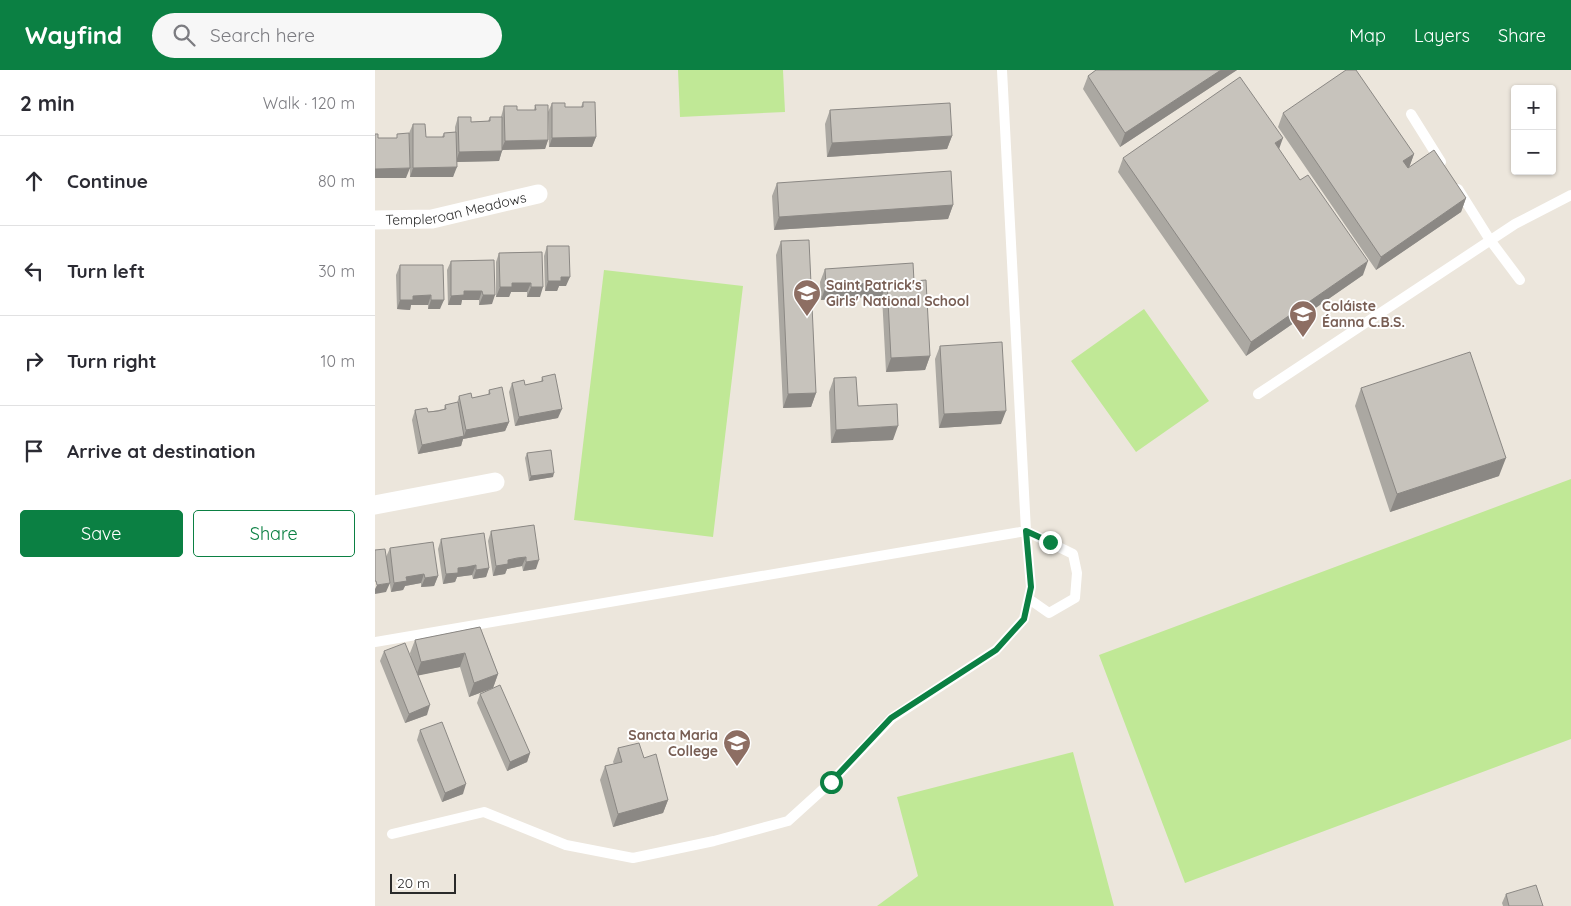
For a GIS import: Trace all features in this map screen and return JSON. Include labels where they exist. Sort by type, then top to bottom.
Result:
[{"type":"street","name":"Templeroan Meadows","points":[[375,220],[432,219],[538,194]]},
{"type":"street","points":[[375,505],[495,482]]},
{"type":"lane","points":[[393,834],[484,812],[566,845],[633,858],[714,841],[788,821],[831,782],[891,718],[996,650],[1024,619],[1031,587],[1026,531],[1002,70]]},
{"type":"lane","points":[[1411,114],[1490,240],[1520,280]]},
{"type":"lane","points":[[1258,394],[1515,224],[1571,195]]},
{"type":"lane","points":[[375,642],[1026,531],[1073,554],[1077,572],[1075,598],[1061,607],[1049,613],[1029,599]]},
{"type":"green space","points":[[678,70],[783,70],[785,112],[680,117]]},
{"type":"green space","points":[[604,270],[743,286],[713,537],[574,520]]},
{"type":"green space","points":[[1144,309],[1209,401],[1136,452],[1071,361]]},
{"type":"green space","points":[[1571,479],[1571,739],[1185,883],[1099,655]]},
{"type":"green space","points":[[1073,752],[1114,906],[877,906],[918,876],[897,797]]},
{"type":"building","points":[[1096,70],[1221,70],[1125,133],[1088,76]]},
{"type":"building","points":[[1346,70],[1356,70],[1414,154],[1403,161],[1408,168],[1434,150],[1466,198],[1381,257],[1283,113]]},
{"type":"building","points":[[1240,77],[1283,138],[1275,143],[1300,180],[1308,175],[1368,261],[1251,342],[1123,158]]},
{"type":"building","points":[[583,102],[595,102],[596,137],[552,138],[552,103],[565,103],[565,107],[583,107]]},
{"type":"building","points":[[950,103],[952,136],[832,143],[830,110]]},
{"type":"building","points":[[535,105],[548,105],[548,140],[505,141],[504,106],[517,106],[517,110],[536,110]]},
{"type":"building","points":[[458,117],[471,117],[471,122],[490,121],[490,117],[502,117],[502,151],[459,152]]},
{"type":"building","points":[[413,124],[425,124],[426,137],[444,137],[444,133],[456,132],[457,167],[413,168]]},
{"type":"building","points":[[409,133],[410,168],[375,169],[375,134],[378,134],[378,138],[397,138],[397,134]]},
{"type":"building","points":[[951,171],[953,205],[779,217],[777,183]]},
{"type":"building","points":[[809,240],[816,393],[788,394],[781,241]]},
{"type":"building","points":[[547,246],[569,246],[570,277],[561,277],[561,281],[548,281]]},
{"type":"building","points":[[542,252],[543,287],[531,287],[531,283],[512,283],[512,287],[500,287],[499,253]]},
{"type":"building","points":[[494,260],[495,295],[483,295],[482,291],[464,291],[464,295],[451,296],[451,261]]},
{"type":"building","points":[[913,263],[914,281],[926,280],[930,356],[891,358],[887,282],[826,286],[825,269]]},
{"type":"building","points":[[400,265],[443,265],[444,300],[431,300],[431,295],[413,296],[413,300],[400,300]]},
{"type":"building","points":[[1002,342],[1006,411],[944,414],[940,346]]},
{"type":"building","points":[[1470,352],[1506,458],[1397,494],[1361,388]]},
{"type":"building","points":[[555,374],[562,409],[519,417],[512,383],[524,380],[525,385],[543,381],[542,377]]},
{"type":"building","points":[[856,377],[858,406],[897,404],[898,426],[836,430],[834,378]]},
{"type":"building","points":[[502,387],[509,422],[466,430],[459,396],[471,393],[472,398],[490,394],[489,390]]},
{"type":"building","points":[[458,402],[464,436],[422,445],[415,410],[427,408],[428,412],[438,411],[446,409],[445,405]]},
{"type":"building","points":[[551,450],[554,473],[531,476],[527,453]]},
{"type":"building","points":[[534,525],[539,560],[526,562],[526,557],[517,558],[508,560],[508,564],[496,566],[491,531]]},
{"type":"building","points":[[484,533],[489,568],[476,570],[476,565],[458,568],[458,573],[446,574],[441,539]]},
{"type":"building","points":[[433,542],[438,576],[425,578],[424,574],[406,577],[407,581],[394,583],[390,548]]},
{"type":"building","points":[[385,549],[390,583],[377,585],[375,581],[375,550]]},
{"type":"building","points":[[480,627],[498,674],[474,683],[465,653],[421,662],[415,640]]},
{"type":"building","points":[[405,643],[430,705],[409,714],[384,651]]},
{"type":"building","points":[[500,685],[530,753],[510,762],[480,694]]},
{"type":"building","points":[[442,722],[466,784],[445,793],[420,730]]},
{"type":"building","points":[[639,743],[644,758],[656,754],[668,800],[618,814],[605,766],[622,762],[618,748]]},
{"type":"building","points":[[1536,885],[1543,906],[1509,906],[1506,894]]},
{"type":"place","name":"Saint Patrick's Girls' National School","points":[[807,317]]},
{"type":"place","name":"Coláiste Éanna C.B.S.","points":[[1303,338]]},
{"type":"place","name":"Sancta Maria College","points":[[737,767]]},
{"type":"route","points":[[831,782],[891,718],[996,650],[1024,619],[1031,587],[1026,531],[1050,542]]}]
